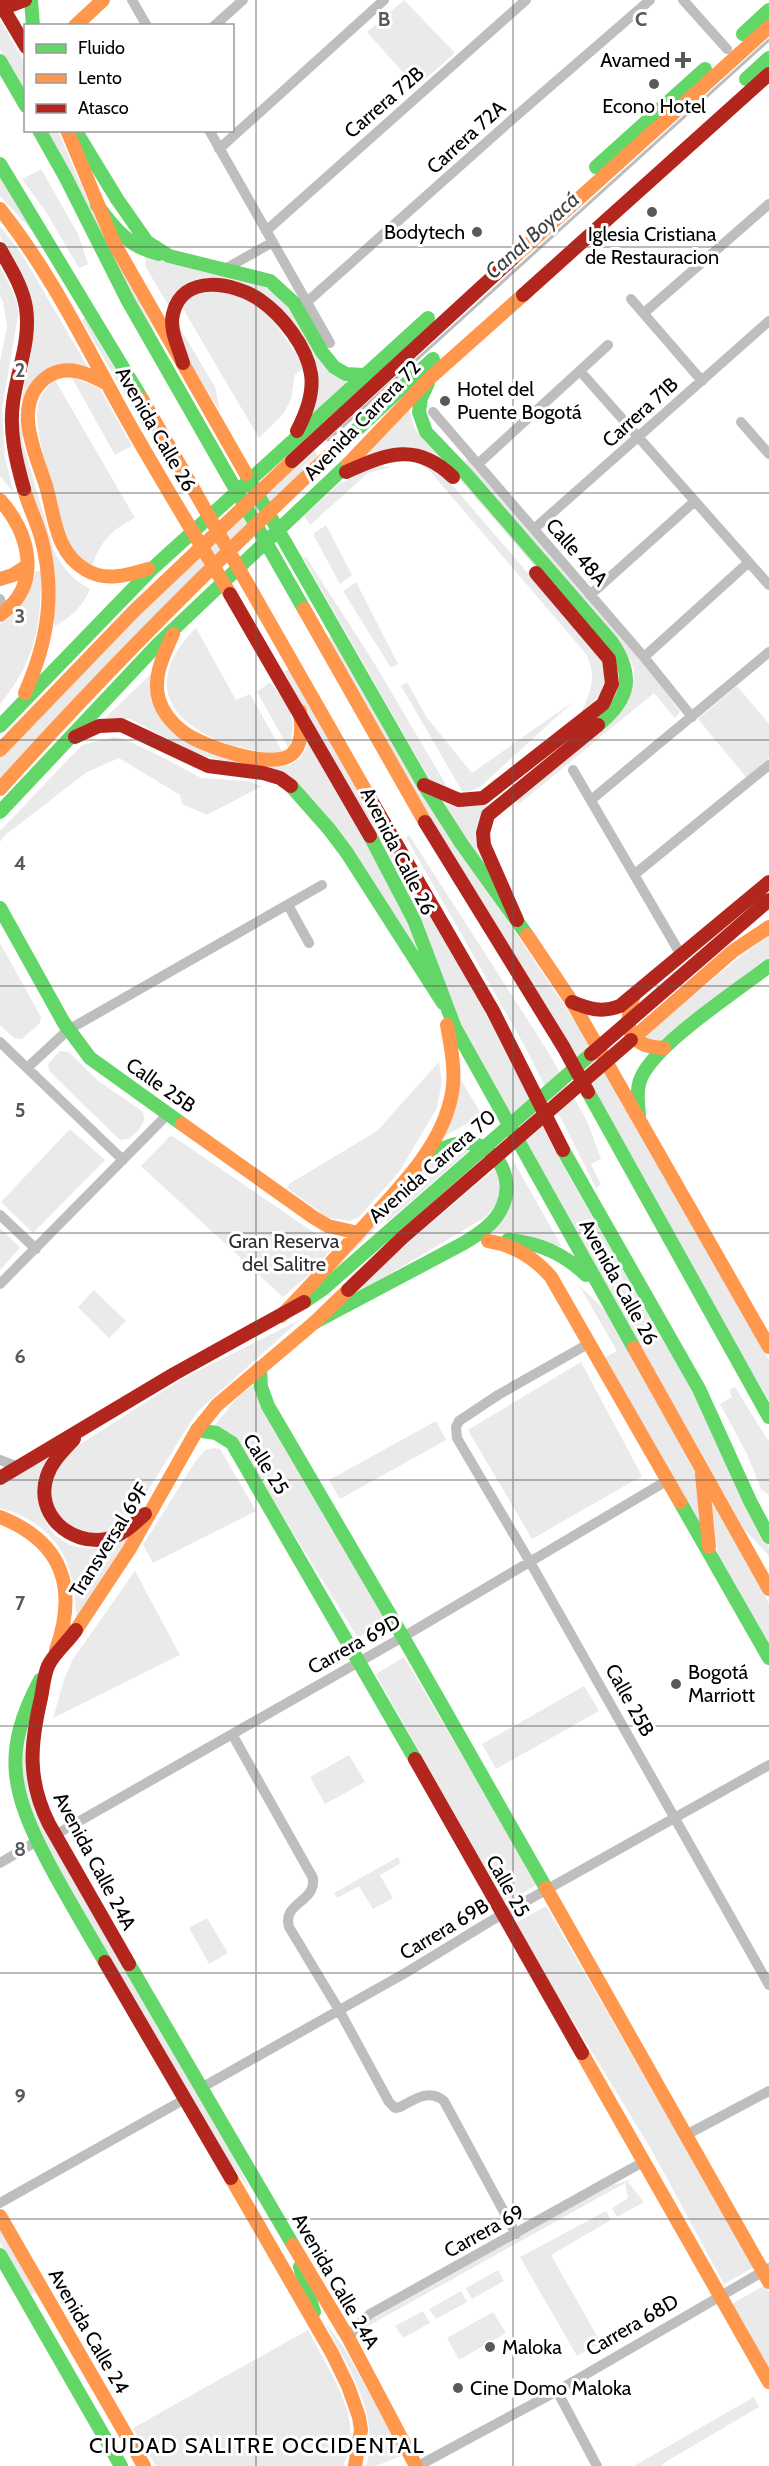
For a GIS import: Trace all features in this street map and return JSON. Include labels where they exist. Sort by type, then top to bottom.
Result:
[{"type":"main road","points":[[0,2],[12,5],[25,0]]},
{"type":"main road","points":[[31,0],[33,24]]},
{"type":"main road","points":[[77,24],[103,0]]},
{"type":"main road","points":[[0,2],[24,44]]},
{"type":"main road","name":"Avenida Carrera 72","points":[[0,726],[153,568],[769,10]]},
{"type":"main road","name":"Avenida Carrera 72","points":[[0,750],[90,654],[156,589],[481,286],[769,27]]},
{"type":"main road","name":"Avenida Carrera 72","points":[[0,789],[141,636],[274,505],[458,335],[769,58]]},
{"type":"main road","points":[[0,61],[24,103]]},
{"type":"main road","name":"Avenida Carrera 72","points":[[0,812],[178,624],[336,477],[431,377],[523,292],[734,106],[766,82]]},
{"type":"main road","points":[[711,110],[734,106]]},
{"type":"main road","points":[[649,136],[662,107]]},
{"type":"main road","name":"Avenida Calle 26","points":[[40,132],[128,301],[439,847],[564,1048],[639,1188],[769,1417]]},
{"type":"main road","points":[[67,132],[114,243],[424,785],[461,843],[517,920],[572,1002],[769,1347]]},
{"type":"main road","points":[[76,132],[137,230],[147,242],[169,255]]},
{"type":"main road","points":[[662,171],[668,148]]},
{"type":"main road","name":"Avenida Calle 26","points":[[0,164],[150,413],[508,1039],[563,1150],[701,1394],[757,1516],[769,1536]]},
{"type":"main road","points":[[97,205],[118,232],[139,250],[259,277],[280,288],[296,306],[329,362],[340,372],[352,376],[364,375]]},
{"type":"main road","name":"Avenida Calle 26","points":[[0,209],[31,247],[130,425],[300,711],[408,908],[443,1003],[476,1068],[769,1589]]},
{"type":"main road","points":[[0,249],[26,308],[26,337],[13,397],[12,432],[28,503],[41,538],[50,591],[48,632],[32,677],[17,708]]},
{"type":"main road","points":[[183,363],[172,316],[174,308],[184,293],[192,287],[215,284],[258,298],[277,313],[300,348],[311,371],[308,404],[293,439]]},
{"type":"main road","points":[[454,294],[481,286]]},
{"type":"main road","points":[[107,384],[90,375],[70,369],[58,371],[46,377],[32,393],[28,409],[30,432],[59,540],[76,565],[100,576],[116,577],[134,575],[153,568]]},
{"type":"main road","points":[[431,377],[420,403],[421,422],[426,432],[467,474],[611,641],[623,659],[626,670],[626,692],[615,711],[488,815],[483,833],[483,845],[517,920]]},
{"type":"main road","points":[[336,477],[372,461],[399,453],[432,458],[449,472],[605,654],[611,664],[612,684],[603,704],[494,792],[483,798],[464,802],[442,795],[424,785]]},
{"type":"main road","points":[[0,500],[17,523],[25,544],[27,566],[25,582],[19,596],[2,614]]},
{"type":"main road","points":[[0,579],[13,575],[27,566]]},
{"type":"main road","points":[[178,624],[162,660],[157,688],[163,709],[179,728],[215,749],[273,760],[285,759],[293,753],[300,740],[300,711]]},
{"type":"main road","points":[[61,745],[68,714]]},
{"type":"main road","points":[[61,745],[99,726],[121,725],[208,766],[222,770],[264,774],[283,780],[322,819],[341,844],[422,975],[443,1003],[453,1060],[452,1094],[446,1113],[416,1166],[281,1316]]},
{"type":"main road","points":[[572,1002],[589,1010],[609,1011],[634,995],[769,882]]},
{"type":"main road","name":"Avenida Carrera 70","points":[[0,1478],[174,1374],[281,1316],[323,1289],[391,1227],[769,900]]},
{"type":"main road","name":"Calle 25B","points":[[0,908],[68,1030],[85,1053],[98,1065],[314,1217],[328,1226],[358,1233]]},
{"type":"main road","name":"Avenida Carrera 70","points":[[197,1430],[217,1405],[315,1322],[402,1238],[734,951],[769,927]]},
{"type":"main road","points":[[640,1119],[638,1094],[640,1079],[646,1067],[664,1048],[769,966]]},
{"type":"main road","points":[[634,995],[628,1009],[628,1029],[633,1039],[653,1049],[664,1048]]},
{"type":"main road","points":[[315,1322],[457,1247],[486,1226],[502,1207],[506,1194],[506,1181],[499,1160],[489,1150],[478,1144],[454,1144],[440,1150],[416,1166]]},
{"type":"main road","points":[[457,1247],[488,1241],[524,1241],[551,1249],[577,1266],[602,1293]]},
{"type":"main road","points":[[488,1241],[516,1248],[538,1263],[559,1291],[769,1658]]},
{"type":"main road","name":"Calle 25","points":[[260,1368],[261,1387],[268,1406],[403,1637],[767,2274]]},
{"type":"main road","points":[[81,1430],[54,1462],[45,1483],[49,1514],[62,1530],[79,1539],[105,1539],[124,1532],[155,1506]]},
{"type":"main road","name":"Calle 25","points":[[197,1430],[217,1432],[232,1443],[360,1660],[502,1915],[769,2382]]},
{"type":"main road","name":"Transversal 69F","points":[[48,1666],[81,1624],[155,1506],[197,1430]]},
{"type":"main road","points":[[701,1466],[710,1554]]},
{"type":"main road","points":[[0,1517],[28,1529],[40,1539],[55,1557],[64,1578],[67,1605],[64,1625],[48,1666]]},
{"type":"main road","points":[[730,1519],[769,1566]]},
{"type":"main road","name":"Avenida Calle 24A","points":[[48,1666],[33,1731],[32,1754],[33,1778],[38,1796],[55,1835],[349,2339],[417,2466]]},
{"type":"main road","name":"Avenida Calle 24A","points":[[48,1666],[27,1701],[18,1736],[18,1791],[24,1814],[37,1842],[322,2337]]},
{"type":"main road","points":[[237,2187],[276,2217]]},
{"type":"main road","name":"Avenida Calle 24","points":[[0,2216],[144,2466]]},
{"type":"main road","points":[[293,2245],[322,2337],[350,2391],[359,2416],[361,2439],[355,2466]]},
{"type":"main road","name":"Avenida Calle 24","points":[[0,2255],[75,2386]]},
{"type":"main road","points":[[53,2307],[65,2368]]},
{"type":"main road","points":[[75,2386],[115,2415]]},
{"type":"main road","points":[[75,2386],[121,2466]]},
{"type":"street","points":[[132,0],[146,24]]},
{"type":"street","points":[[216,24],[243,0]]},
{"type":"street","points":[[219,148],[384,0]]},
{"type":"street","name":"Carrera 72B","points":[[266,231],[526,0]]},
{"type":"street","name":"Carrera 72A","points":[[307,302],[650,0]]},
{"type":"street","points":[[683,0],[726,49]]},
{"type":"street","points":[[210,132],[330,343]]},
{"type":"street","points":[[644,313],[769,204]]},
{"type":"street","points":[[225,269],[273,242]]},
{"type":"street","points":[[631,299],[702,381]]},
{"type":"street","name":"Carrera 71B","points":[[534,530],[769,321]]},
{"type":"street","points":[[478,464],[608,345]]},
{"type":"street","points":[[580,371],[769,585]]},
{"type":"street","name":"Calle 48A","points":[[433,412],[644,657],[692,717]]},
{"type":"street","points":[[741,422],[767,446]]},
{"type":"street","points":[[590,595],[695,501]]},
{"type":"street","points":[[644,657],[749,562]]},
{"type":"street","points":[[0,599],[2,614]]},
{"type":"street","points":[[591,800],[769,652]]},
{"type":"street","points":[[635,874],[769,765]]},
{"type":"street","points":[[573,771],[681,955]]},
{"type":"street","points":[[27,1068],[68,1030],[321,885]]},
{"type":"street","points":[[288,905],[309,943]]},
{"type":"street","points":[[1,1046],[123,1160]]},
{"type":"street","points":[[0,1284],[168,1114]]},
{"type":"street","points":[[0,1215],[36,1249]]},
{"type":"street","points":[[756,1323],[769,1334]]},
{"type":"street","name":"Calle 25B","points":[[588,1344],[498,1395],[459,1421],[456,1434],[769,1985]]},
{"type":"street","points":[[0,1460],[18,1467]]},
{"type":"street","name":"Carrera 69D","points":[[55,1835],[403,1637],[668,1480]]},
{"type":"street","points":[[232,1734],[314,1884],[308,1897],[293,1906],[287,1916],[289,1927],[339,2010],[388,2102],[395,2108],[426,2095],[436,2095],[444,2101],[516,2234]]},
{"type":"street","name":"Carrera 69B","points":[[201,2088],[502,1915],[769,1766]]},
{"type":"street","points":[[0,1863],[37,1842]]},
{"type":"street","points":[[686,2135],[769,2091]]},
{"type":"street","points":[[0,2203],[185,2099]]},
{"type":"street","name":"Carrera 69","points":[[349,2339],[356,2326],[370,2314],[643,2162]]},
{"type":"street","name":"Carrera 68D","points":[[417,2466],[557,2391],[720,2296],[767,2274]]},
{"type":"street","points":[[557,2391],[597,2466]]},
{"type":"green space","points":[[404,0],[455,53],[416,87],[367,32]]},
{"type":"green space","points":[[0,20],[24,61],[24,92],[0,50]]},
{"type":"green space","points":[[46,132],[58,132],[78,178],[153,328],[150,330]]},
{"type":"green space","points":[[41,169],[78,234],[88,264],[79,268],[46,212],[22,179]]},
{"type":"green space","points":[[0,176],[36,235],[0,196]]},
{"type":"green space","points":[[0,226],[23,256],[90,371],[48,368],[22,440],[54,551],[69,573],[90,589],[76,611],[55,626],[18,440],[26,366],[13,261],[0,236]]},
{"type":"green space","points":[[146,258],[259,284],[282,298],[348,385],[311,415],[318,394],[282,310],[277,304],[261,292],[235,281],[168,305],[145,266]]},
{"type":"green space","points":[[0,266],[17,301],[18,316],[2,409],[5,458],[14,493],[0,476],[0,362],[7,326],[0,296]]},
{"type":"green space","points":[[217,288],[265,308],[305,367],[295,374],[291,399],[284,413],[259,438],[182,307],[187,296]]},
{"type":"green space","points":[[85,318],[149,427],[144,429],[82,320]]},
{"type":"green space","points":[[177,323],[215,387],[220,411],[191,364]]},
{"type":"green space","points":[[71,376],[100,389],[132,446],[115,455]]},
{"type":"green space","points":[[55,380],[135,518],[108,537],[92,566],[71,547],[64,532],[40,439],[37,412],[40,398]]},
{"type":"green space","points":[[410,408],[414,425],[421,437],[445,457],[612,653],[599,715],[609,653],[442,459],[360,456]]},
{"type":"green space","points":[[311,447],[320,458],[0,781],[0,757],[47,705]]},
{"type":"green space","points":[[469,458],[640,657],[680,712],[675,718],[654,693],[519,804],[514,799],[634,679],[634,670],[631,661],[463,462]]},
{"type":"green space","points":[[418,463],[436,466],[603,661],[604,679],[601,692],[580,715],[592,678],[590,662],[586,654],[429,470]]},
{"type":"green space","points":[[378,465],[391,467],[368,473],[310,525],[304,516],[339,484]]},
{"type":"green space","points":[[326,525],[352,575],[340,584],[313,534]]},
{"type":"green space","points":[[306,557],[373,661],[452,795],[431,782],[304,559]]},
{"type":"green space","points":[[36,571],[41,571],[41,590],[34,642],[22,673],[0,704],[0,624],[19,607]]},
{"type":"green space","points":[[356,582],[398,664],[391,668],[343,591]]},
{"type":"green space","points":[[196,628],[236,700],[250,694],[283,753],[276,755],[224,743],[197,730],[182,718],[173,705],[168,691],[167,676],[172,660]]},
{"type":"green space","points":[[332,635],[485,887],[578,1026],[682,1205],[769,1360],[769,1401],[449,854],[328,638]]},
{"type":"green space","points":[[289,669],[515,1064],[552,1146],[692,1391],[769,1547],[769,1556],[744,1529],[472,1048],[284,671]]},
{"type":"green space","points":[[151,674],[172,732],[288,766],[302,756],[309,741],[404,912],[426,976],[317,804],[239,765],[197,754],[130,719],[105,718]]},
{"type":"green space","points":[[270,682],[283,699],[292,720],[293,728],[289,749],[257,692]]},
{"type":"green space","points":[[407,682],[427,718],[472,773],[574,701],[480,787],[468,792],[462,791],[401,686]]},
{"type":"green space","points":[[737,686],[769,724],[769,758],[746,777],[698,719]]},
{"type":"green space","points":[[114,737],[124,739],[201,778],[247,781],[262,786],[207,815],[182,804],[180,795],[119,758],[87,772],[4,836],[0,842],[0,831],[82,745]]},
{"type":"green space","points":[[443,800],[486,806],[484,863],[459,830]]},
{"type":"green space","points":[[409,835],[547,1050],[587,1121],[601,1159],[591,1164],[601,1185],[596,1188],[523,1043],[406,837]]},
{"type":"green space","points":[[769,936],[769,958],[661,1042],[642,1038],[742,955]]},
{"type":"green space","points":[[0,943],[41,1017],[40,1023],[22,1039],[14,1038],[0,1025]]},
{"type":"green space","points":[[60,1051],[69,1052],[97,1080],[142,1111],[143,1123],[129,1139],[120,1140],[49,1071],[48,1064]]},
{"type":"green space","points":[[439,1062],[442,1081],[437,1108],[399,1172],[359,1217],[350,1221],[328,1218],[287,1188],[289,1184],[377,1131]]},
{"type":"green space","points":[[459,1077],[482,1115],[439,1139]]},
{"type":"green space","points":[[70,1129],[105,1160],[33,1233],[1,1202]]},
{"type":"green space","name":"Gran Reserva del Salitre","points":[[170,1136],[319,1236],[337,1242],[311,1273],[283,1297],[141,1166]]},
{"type":"green space","points":[[472,1148],[388,1221],[384,1220],[332,1272],[425,1167],[445,1152]]},
{"type":"green space","points":[[513,1160],[562,1247],[508,1233],[492,1233],[514,1190]]},
{"type":"green space","points":[[496,1168],[499,1196],[494,1207],[484,1218],[349,1298],[406,1244]]},
{"type":"green space","points":[[0,1228],[20,1248],[0,1270]]},
{"type":"green space","points":[[579,1285],[608,1314],[698,1468],[704,1533],[604,1358],[617,1351]]},
{"type":"green space","points":[[94,1290],[126,1321],[109,1338],[78,1307]]},
{"type":"green space","points":[[301,1319],[197,1412],[135,1511],[123,1526],[107,1534],[78,1534],[57,1515],[52,1501],[51,1485],[56,1468],[77,1446],[184,1378]]},
{"type":"green space","points":[[581,1362],[642,1476],[532,1539],[468,1430]]},
{"type":"green space","points":[[254,1384],[259,1402],[386,1621],[358,1638],[232,1434],[214,1426],[238,1397]]},
{"type":"green space","points":[[735,1387],[769,1442],[769,1495],[761,1489],[746,1452],[720,1404],[732,1397],[729,1390]]},
{"type":"green space","points":[[436,1421],[446,1440],[340,1499],[329,1480]]},
{"type":"green space","points":[[220,1449],[256,1511],[153,1563],[143,1545],[195,1462],[205,1450]]},
{"type":"green space","points":[[50,1456],[42,1472],[39,1489],[40,1505],[53,1533],[65,1542],[81,1548],[99,1548],[130,1538],[76,1623],[73,1583],[60,1550],[50,1536],[37,1525],[20,1515],[0,1508],[0,1485]]},
{"type":"green space","points":[[710,1492],[769,1603],[769,1645],[718,1555]]},
{"type":"green space","points":[[135,1571],[180,1655],[53,1718],[73,1659]]},
{"type":"green space","points":[[404,1657],[538,1884],[504,1904],[376,1674]]},
{"type":"green space","points":[[584,1686],[599,1711],[496,1769],[482,1744]]},
{"type":"green space","points":[[26,1734],[30,1784],[235,2158],[249,2188],[228,2161],[59,1869],[31,1816],[24,1793],[22,1769]]},
{"type":"green space","points":[[349,1755],[365,1782],[325,1804],[310,1777]]},
{"type":"green space","points":[[398,1857],[401,1863],[380,1875],[393,1898],[373,1909],[359,1886],[337,1898],[334,1893]]},
{"type":"green space","points":[[546,1906],[754,2267],[724,2284],[651,2149],[514,1924]]},
{"type":"green space","points":[[207,1918],[228,1953],[209,1964],[189,1928]]},
{"type":"green space","points":[[633,2179],[628,2182],[644,2202],[617,2217],[612,2208],[628,2198],[625,2183],[359,2331],[367,2322],[612,2185]]},
{"type":"green space","points":[[606,2211],[611,2220],[551,2255],[601,2343],[577,2356],[520,2257]]},
{"type":"green space","points":[[0,2226],[38,2291],[31,2295],[0,2242]]},
{"type":"green space","points":[[498,2270],[504,2281],[472,2299],[466,2288]]},
{"type":"green space","points":[[765,2285],[769,2293],[769,2369],[730,2305]]},
{"type":"green space","points":[[461,2291],[467,2302],[436,2319],[429,2309]]},
{"type":"green space","points":[[423,2311],[430,2323],[403,2338],[395,2326]]},
{"type":"green space","points":[[493,2312],[506,2333],[459,2360],[447,2338]]},
{"type":"green space","points":[[323,2320],[345,2349],[403,2455],[376,2466],[366,2466],[369,2427],[365,2408],[351,2372]]},
{"type":"green space","points":[[308,2330],[334,2379],[348,2413],[349,2448],[343,2466],[156,2466],[133,2428]]},
{"type":"green space","points":[[754,2397],[759,2407],[662,2464],[663,2466],[634,2466]]},
{"type":"waterway","name":"Canal Boyacá","points":[[328,440],[769,40]]},
{"type":"traffic: fast","points":[[31,0],[33,24]]},
{"type":"traffic: fast","points":[[743,34],[769,10]]},
{"type":"traffic: fast","points":[[746,79],[769,58]]},
{"type":"traffic: fast","points":[[0,61],[24,103]]},
{"type":"traffic: fast","points":[[596,167],[705,69]]},
{"type":"traffic: fast","points":[[40,132],[128,301],[304,609]]},
{"type":"traffic: fast","points":[[76,132],[117,199],[147,242],[169,256],[270,281],[294,303],[322,352],[334,367],[346,374],[364,375]]},
{"type":"traffic: fast","points":[[0,164],[142,399]]},
{"type":"traffic: fast","points":[[97,205],[110,222],[131,242],[159,254]]},
{"type":"traffic: fast","points":[[0,726],[153,568],[428,318]]},
{"type":"traffic: fast","points":[[337,448],[433,359]]},
{"type":"traffic: fast","points":[[428,383],[421,398],[419,412],[426,432],[467,475],[611,641],[619,654],[626,676],[623,696],[617,706],[598,725]]},
{"type":"traffic: fast","points":[[0,812],[158,644],[348,464]]},
{"type":"traffic: fast","points":[[246,474],[424,785],[461,843],[527,935]]},
{"type":"traffic: fast","points":[[291,786],[347,853],[443,1003]]},
{"type":"traffic: fast","points":[[370,836],[414,920],[455,1028],[634,1348]]},
{"type":"traffic: fast","points":[[0,908],[64,1023],[90,1058],[182,1124]]},
{"type":"traffic: fast","points":[[639,1115],[638,1087],[649,1064],[680,1034],[769,966]]},
{"type":"traffic: fast","points":[[304,1302],[323,1289],[591,1054]]},
{"type":"traffic: fast","points":[[588,1092],[769,1417]]},
{"type":"traffic: fast","points":[[315,1322],[464,1243],[486,1227],[500,1211],[506,1194],[504,1173],[493,1154],[484,1148],[474,1144],[451,1145],[421,1162]]},
{"type":"traffic: fast","points":[[563,1150],[699,1389],[769,1537]]},
{"type":"traffic: fast","points":[[508,1240],[550,1250],[586,1275]]},
{"type":"traffic: fast","points":[[260,1368],[261,1387],[268,1406],[546,1888]]},
{"type":"traffic: fast","points":[[197,1430],[216,1433],[232,1443],[415,1759]]},
{"type":"traffic: fast","points":[[680,1502],[769,1658]]},
{"type":"traffic: fast","points":[[40,1680],[28,1706],[16,1751],[19,1793],[26,1815],[48,1862],[105,1962]]},
{"type":"traffic: fast","points":[[129,1964],[293,2245]]},
{"type":"traffic: fast","points":[[0,2255],[121,2466]]},
{"type":"traffic: fast","points":[[300,2267],[314,2312]]},
{"type":"traffic: slow","points":[[77,24],[103,0]]},
{"type":"traffic: slow","points":[[512,259],[769,27]]},
{"type":"traffic: slow","points":[[68,132],[114,243],[246,474]]},
{"type":"traffic: slow","points":[[0,209],[48,278],[144,449],[230,594]]},
{"type":"traffic: slow","points":[[348,464],[431,377],[523,295]]},
{"type":"traffic: slow","points":[[107,384],[70,370],[47,377],[36,388],[30,400],[28,414],[32,443],[58,533],[68,554],[86,570],[101,576],[125,575],[148,569]]},
{"type":"traffic: slow","points":[[142,399],[368,795]]},
{"type":"traffic: slow","points":[[0,789],[165,615],[337,448]]},
{"type":"traffic: slow","points":[[0,750],[134,611],[292,461]]},
{"type":"traffic: slow","points":[[24,489],[46,557],[49,597],[44,635],[25,693]]},
{"type":"traffic: slow","points":[[0,500],[19,528],[25,543],[27,559],[27,574],[22,589],[14,603],[0,615]]},
{"type":"traffic: slow","points":[[0,579],[13,575],[27,566]]},
{"type":"traffic: slow","points":[[304,609],[425,822]]},
{"type":"traffic: slow","points":[[173,634],[160,666],[157,691],[161,705],[169,718],[192,738],[237,755],[269,760],[282,759],[292,754],[298,745],[301,734],[300,711]]},
{"type":"traffic: slow","points":[[631,1040],[733,951],[769,927]]},
{"type":"traffic: slow","points":[[527,935],[572,1002],[769,1347]]},
{"type":"traffic: slow","points":[[634,995],[629,1016],[631,1033],[642,1044],[664,1048]]},
{"type":"traffic: slow","points":[[281,1316],[402,1185],[428,1151],[447,1113],[452,1093],[452,1059],[447,1025]]},
{"type":"traffic: slow","points":[[182,1124],[313,1217],[328,1226],[358,1233]]},
{"type":"traffic: slow","points":[[488,1241],[523,1253],[551,1277],[680,1502]]},
{"type":"traffic: slow","points":[[76,1630],[129,1550],[197,1430],[217,1405],[315,1322],[348,1290]]},
{"type":"traffic: slow","points":[[634,1348],[769,1589]]},
{"type":"traffic: slow","points":[[702,1474],[709,1547]]},
{"type":"traffic: slow","points":[[0,1517],[21,1527],[38,1540],[51,1554],[60,1570],[65,1587],[65,1607],[56,1650]]},
{"type":"traffic: slow","points":[[546,1888],[769,2282]]},
{"type":"traffic: slow","points":[[582,2053],[769,2382]]},
{"type":"traffic: slow","points":[[231,2178],[332,2353],[348,2386],[361,2430],[355,2466]]},
{"type":"traffic: slow","points":[[0,2216],[144,2466]]},
{"type":"traffic: slow","points":[[293,2245],[349,2339],[416,2466]]},
{"type":"traffic: jam","points":[[0,1],[12,5],[25,0]]},
{"type":"traffic: jam","points":[[0,3],[24,44]]},
{"type":"traffic: jam","points":[[523,295],[769,74]]},
{"type":"traffic: jam","points":[[0,249],[19,285],[26,308],[27,332],[12,414],[14,446],[24,489]]},
{"type":"traffic: jam","points":[[292,461],[512,259]]},
{"type":"traffic: jam","points":[[183,363],[173,333],[172,320],[178,301],[187,292],[198,287],[223,286],[237,289],[260,300],[277,314],[292,332],[309,364],[312,381],[310,396],[297,431]]},
{"type":"traffic: jam","points":[[346,472],[375,460],[402,454],[427,459],[453,477]]},
{"type":"traffic: jam","points":[[424,785],[459,800],[483,798],[603,704],[612,684],[609,659],[536,573]]},
{"type":"traffic: jam","points":[[230,594],[370,836]]},
{"type":"traffic: jam","points":[[75,737],[99,726],[121,725],[208,766],[263,773],[280,778],[291,786]]},
{"type":"traffic: jam","points":[[517,920],[484,845],[483,833],[488,815],[598,725]]},
{"type":"traffic: jam","points":[[368,795],[493,1011],[563,1150]]},
{"type":"traffic: jam","points":[[425,822],[564,1048],[588,1092]]},
{"type":"traffic: jam","points":[[572,1002],[596,1009],[620,1006],[769,882]]},
{"type":"traffic: jam","points":[[591,1054],[769,900]]},
{"type":"traffic: jam","points":[[348,1290],[402,1238],[631,1040]]},
{"type":"traffic: jam","points":[[0,1478],[174,1374],[304,1302]]},
{"type":"traffic: jam","points":[[74,1439],[52,1465],[44,1490],[46,1503],[58,1524],[68,1532],[80,1537],[93,1540],[107,1539],[123,1532],[145,1514]]},
{"type":"traffic: jam","points":[[76,1630],[48,1666],[35,1731],[34,1777],[42,1808],[49,1824],[129,1964]]},
{"type":"traffic: jam","points":[[415,1759],[582,2053]]},
{"type":"traffic: jam","points":[[105,1962],[231,2178]]},
{"type":"place","name":"Avamed","points":[[683,60]]},
{"type":"place","name":"Econo Hotel","points":[[654,84]]},
{"type":"place","name":"Iglesia Cristiana de Restauracion","points":[[652,212]]},
{"type":"place","name":"Bodytech","points":[[477,232]]},
{"type":"place","name":"Hotel del Puente Bogotá","points":[[445,401]]},
{"type":"place","name":"Bogotá Marriott","points":[[676,1684]]},
{"type":"place","name":"Maloka","points":[[490,2347]]},
{"type":"place","name":"Cine Domo Maloka","points":[[458,2388]]},
{"type":"district","name":"CIUDAD SALITRE OCCIDENTAL","points":[[257,2445]]}]
